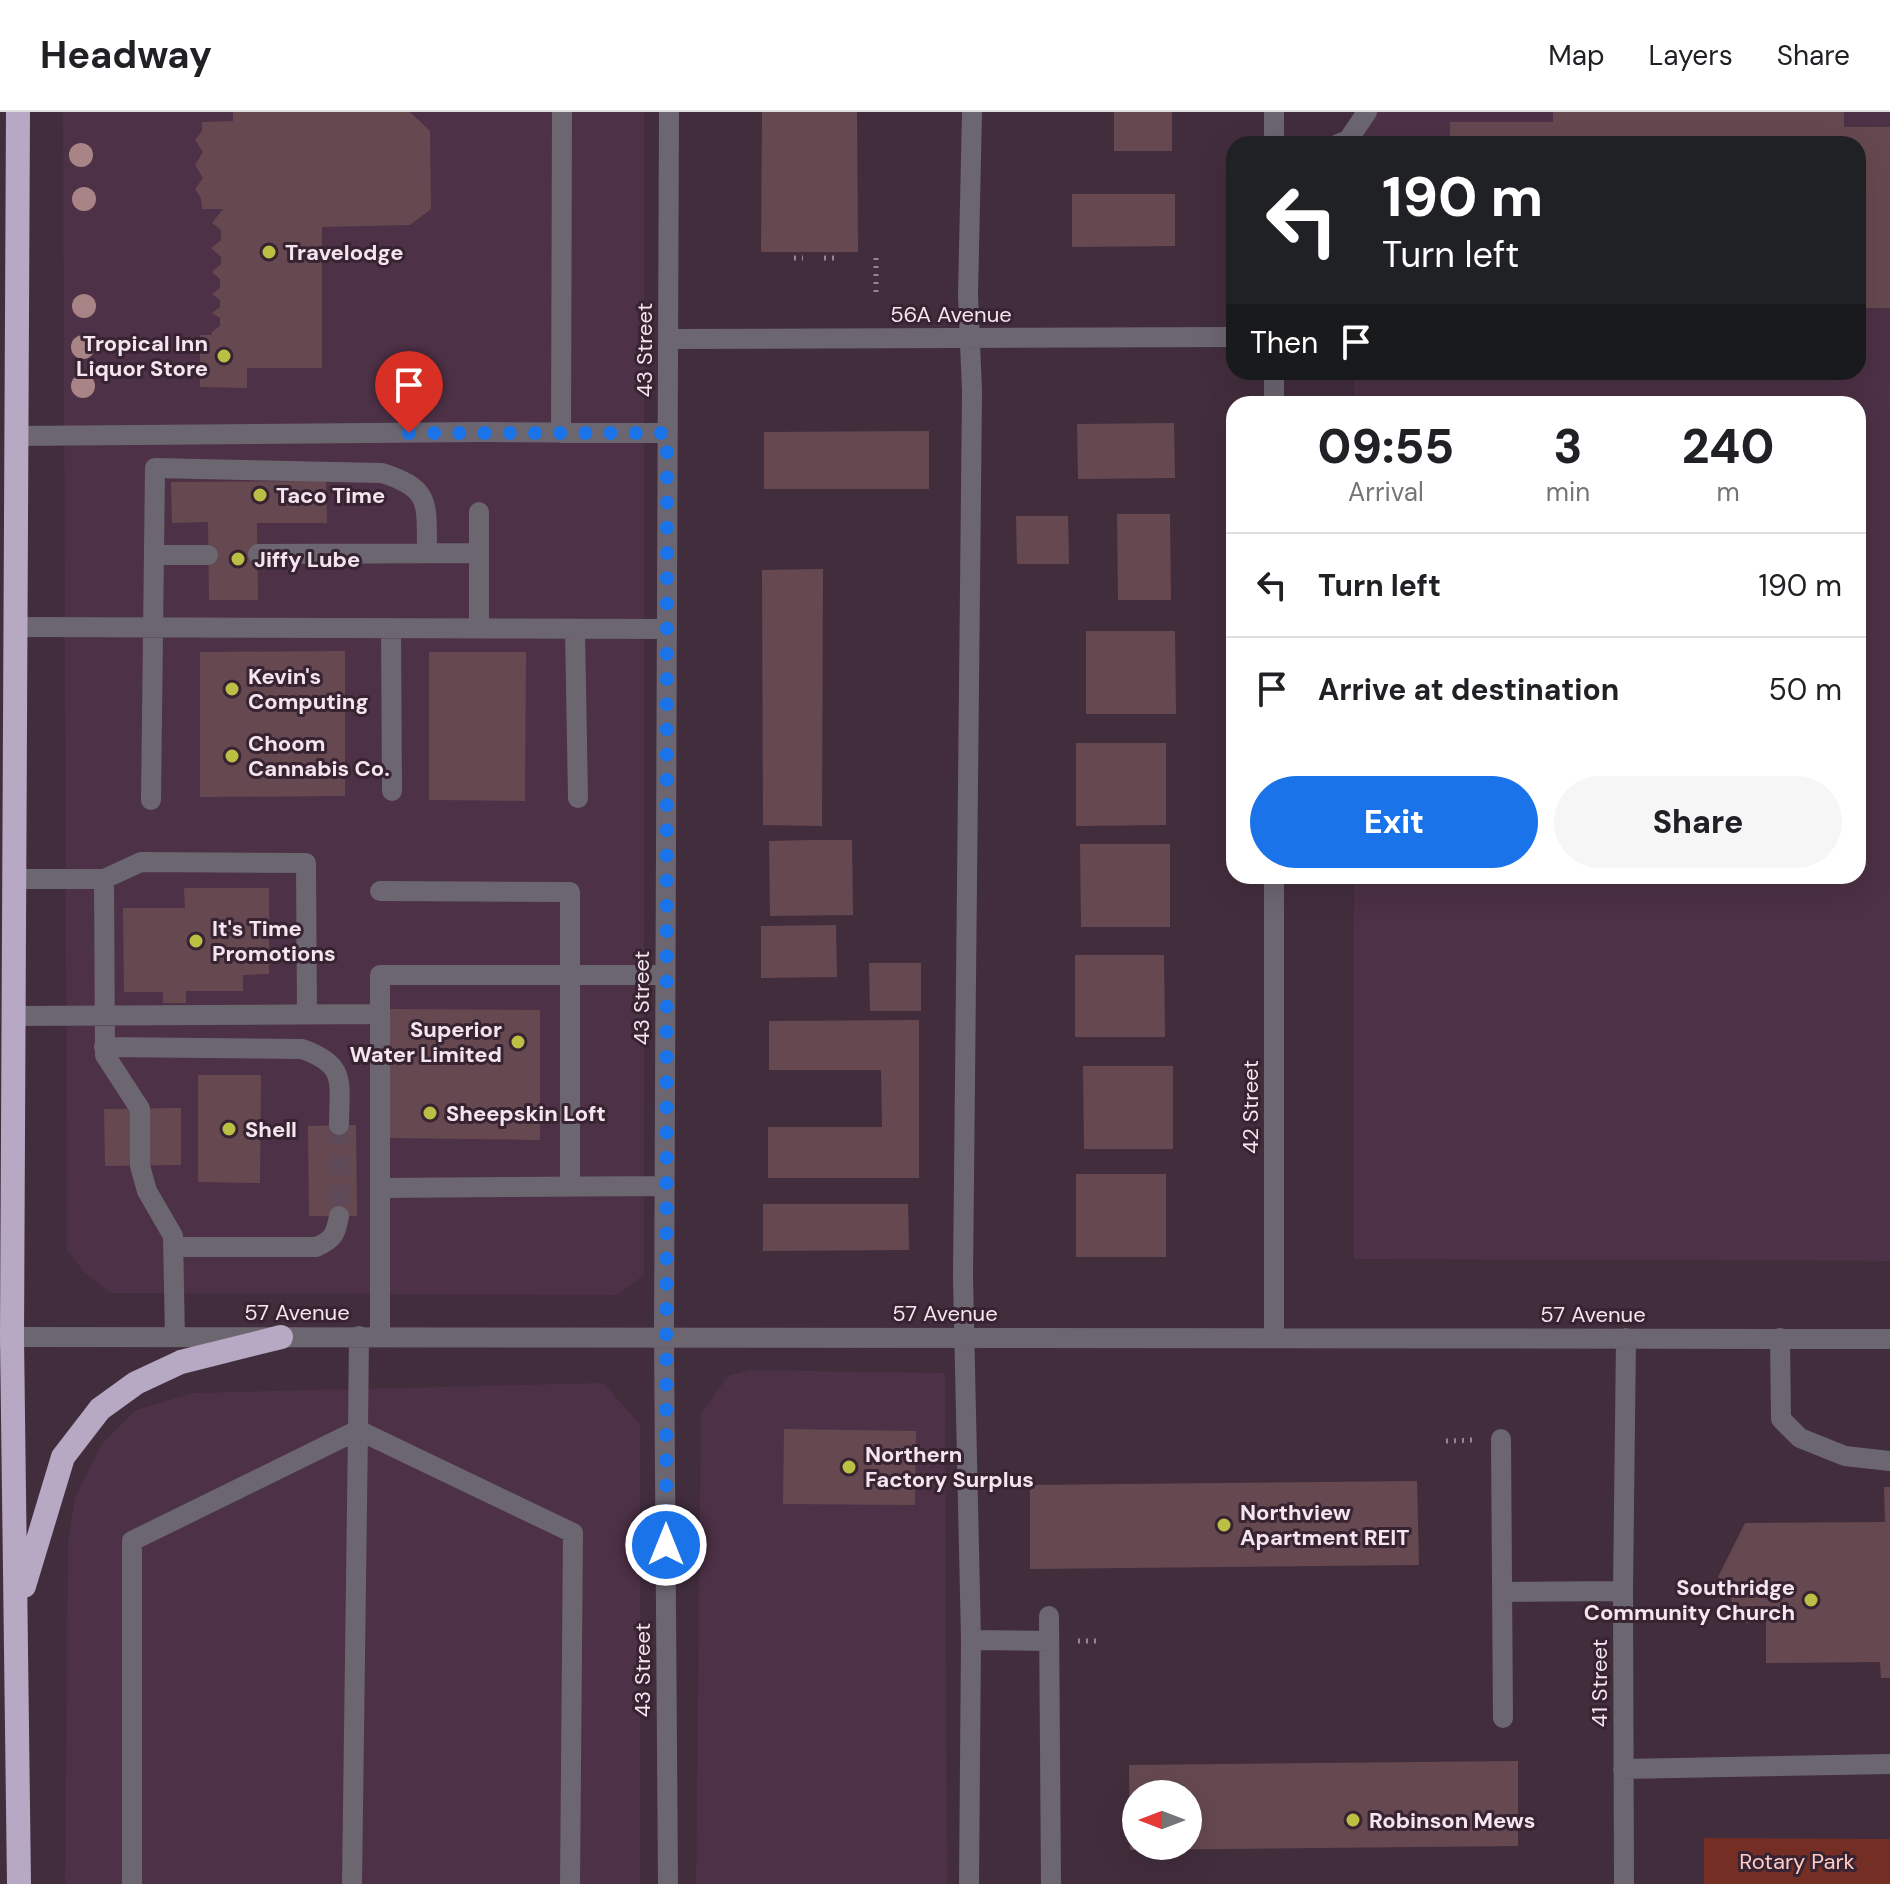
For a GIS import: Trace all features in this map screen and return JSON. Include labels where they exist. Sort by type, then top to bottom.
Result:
[{"type":"highway","points":[[18,112],[13,1016],[6,1337],[17,1607],[19,1884]]},
{"type":"highway","points":[[17,1607],[63,1457],[100,1409],[136,1383],[181,1362],[281,1337]]},
{"type":"street","points":[[561,433],[562,112]]},
{"type":"street","name":"43 Street","points":[[668,1884],[664,1336],[669,112]]},
{"type":"street","points":[[969,1884],[971,1640],[964,1337],[971,338],[968,285],[972,112]]},
{"type":"street","points":[[1274,112],[1274,136]]},
{"type":"street","points":[[1351,136],[1367,112]]},
{"type":"street","name":"56A Avenue","points":[[668,339],[1226,337]]},
{"type":"street","points":[[16,436],[667,433]]},
{"type":"street","points":[[151,800],[155,468],[364,471],[390,475],[417,489],[426,504],[427,553]]},
{"type":"street","points":[[479,512],[479,628]]},
{"type":"street","points":[[258,554],[478,553]]},
{"type":"street","points":[[154,555],[208,555]]},
{"type":"street","points":[[15,627],[667,629]]},
{"type":"street","points":[[391,628],[392,791]]},
{"type":"street","points":[[575,629],[578,798]]},
{"type":"street","points":[[14,879],[104,879],[141,862],[306,863],[307,1015]]},
{"type":"street","points":[[104,879],[105,1055],[140,1109],[140,1166],[147,1191],[173,1236],[175,1337]]},
{"type":"street","name":"42 Street","points":[[1274,884],[1274,1337]]},
{"type":"street","points":[[380,891],[570,892],[570,1187]]},
{"type":"street","points":[[380,1336],[380,975],[665,975]]},
{"type":"street","points":[[13,1016],[380,1014]]},
{"type":"street","points":[[104,1047],[302,1049],[317,1054],[335,1067],[339,1083],[339,1125]]},
{"type":"street","points":[[380,1188],[665,1186]]},
{"type":"street","points":[[173,1247],[316,1247],[328,1242],[336,1233],[339,1216]]},
{"type":"street","points":[[352,1884],[359,1336]]},
{"type":"street","name":"57 Avenue","points":[[6,1337],[1890,1339]]},
{"type":"street","name":"41 Street","points":[[1624,1884],[1626,1338]]},
{"type":"street","points":[[1780,1338],[1781,1419],[1800,1438],[1845,1456],[1890,1461]]},
{"type":"street","points":[[132,1884],[132,1541],[358,1430]]},
{"type":"street","points":[[358,1430],[573,1533],[570,1884]]},
{"type":"street","points":[[1501,1439],[1503,1718]]},
{"type":"street","points":[[1502,1592],[1623,1591]]},
{"type":"street","points":[[1049,1616],[1051,1884]]},
{"type":"street","points":[[971,1640],[1049,1641]]},
{"type":"street","points":[[1623,1769],[1890,1764]]},
{"type":"path","points":[[794,258],[803,258]]},
{"type":"path","points":[[824,258],[837,258]]},
{"type":"path","points":[[876,258],[876,294]]},
{"type":"shaded area","points":[[63,112],[644,112],[644,1275],[617,1295],[111,1293],[85,1273],[67,1250]]},
{"type":"shaded area","points":[[1354,112],[1890,112],[1890,1261],[1354,1259],[1354,884],[1866,884],[1866,396],[1354,396],[1354,380],[1866,380],[1866,136],[1354,136]]},
{"type":"shaded area","points":[[750,1370],[945,1373],[947,1884],[696,1884],[701,1413],[728,1376]]},
{"type":"shaded area","points":[[603,1383],[640,1424],[640,1884],[65,1884],[68,1542],[75,1497],[101,1445],[136,1410],[193,1393]]},
{"type":"green space","name":"Rotary Park","points":[[1704,1838],[1890,1839],[1890,1884],[1704,1884]]},
{"type":"building","name":"Travelodge","points":[[233,112],[410,112],[430,131],[431,209],[410,225],[322,227],[322,368],[247,368],[247,388],[200,387],[200,335],[212,335],[220,326],[220,318],[212,313],[220,307],[220,300],[212,294],[220,288],[220,279],[212,272],[221,264],[221,257],[211,248],[221,240],[221,230],[212,223],[223,209],[202,209],[201,198],[195,189],[203,178],[195,165],[203,152],[195,140],[202,131],[202,122],[233,121]]},
{"type":"building","points":[[762,112],[857,112],[858,252],[761,252]]},
{"type":"building","points":[[1114,112],[1172,112],[1172,151],[1114,151]]},
{"type":"building","points":[[1553,112],[1844,112],[1844,127],[1890,127],[1890,308],[1866,308],[1866,136],[1450,136],[1450,122],[1553,122]]},
{"type":"building","points":[[1072,194],[1175,194],[1175,246],[1072,247]]},
{"type":"building","points":[[1174,423],[1175,478],[1078,479],[1077,424]]},
{"type":"building","points":[[929,431],[929,489],[764,489],[764,432]]},
{"type":"building","points":[[326,481],[327,523],[257,523],[258,600],[209,600],[208,522],[172,523],[171,482]]},
{"type":"building","points":[[1117,514],[1170,514],[1171,600],[1118,600]]},
{"type":"building","points":[[1016,516],[1068,516],[1069,564],[1017,564]]},
{"type":"building","points":[[823,569],[822,826],[763,825],[762,570]]},
{"type":"building","points":[[1086,631],[1175,631],[1176,714],[1086,714]]},
{"type":"building","points":[[345,651],[345,796],[200,797],[200,652]]},
{"type":"building","points":[[429,652],[526,652],[525,801],[429,800]]},
{"type":"building","points":[[1076,743],[1166,743],[1166,825],[1076,826]]},
{"type":"building","points":[[852,840],[853,915],[770,916],[769,841]]},
{"type":"building","points":[[1080,844],[1170,844],[1170,927],[1081,927]]},
{"type":"building","name":"It's Time Promotions","points":[[184,888],[269,888],[269,974],[243,975],[243,991],[186,991],[186,1003],[163,1003],[163,992],[124,992],[123,908],[185,908]]},
{"type":"building","points":[[836,925],[837,977],[761,978],[761,926]]},
{"type":"building","points":[[1075,955],[1164,955],[1165,1037],[1075,1037]]},
{"type":"building","points":[[869,963],[921,963],[921,1011],[870,1011]]},
{"type":"building","points":[[390,1009],[540,1010],[540,1140],[389,1138]]},
{"type":"building","points":[[919,1020],[919,1178],[768,1178],[768,1127],[882,1127],[881,1070],[769,1070],[769,1021]]},
{"type":"building","points":[[1083,1066],[1173,1066],[1173,1149],[1084,1149]]},
{"type":"building","name":"Shell","points":[[198,1075],[261,1075],[260,1183],[198,1182]]},
{"type":"building","points":[[181,1108],[181,1165],[105,1166],[104,1109]]},
{"type":"building","points":[[356,1125],[357,1216],[309,1216],[308,1126]]},
{"type":"building","points":[[1076,1174],[1166,1174],[1166,1257],[1076,1257]]},
{"type":"building","points":[[763,1204],[908,1204],[909,1250],[763,1251]]},
{"type":"building","name":"Northern Factory Surplus","points":[[784,1429],[916,1431],[915,1505],[783,1504]]},
{"type":"building","name":"Northview Apartment REIT","points":[[1417,1481],[1419,1565],[1030,1569],[1030,1485]]},
{"type":"building","name":"Southridge Community Church","points":[[1884,1487],[1890,1487],[1890,1678],[1881,1678],[1880,1662],[1766,1663],[1766,1623],[1744,1623],[1718,1577],[1745,1523],[1885,1522]]},
{"type":"building","name":"Robinson Mews","points":[[1518,1761],[1518,1846],[1202,1849],[1202,1780],[1129,1780],[1129,1765]]},
{"type":"tunnel","points":[[339,1125],[339,1216]]},
{"type":"place","name":"Travelodge","points":[[269,252]]},
{"type":"place","name":"Tropical Inn Liquor Store","points":[[224,356]]},
{"type":"place","name":"Taco Time","points":[[260,495]]},
{"type":"place","name":"Jiffy Lube","points":[[238,559]]},
{"type":"place","name":"Kevin's Computing","points":[[232,689]]},
{"type":"place","name":"Choom Cannabis Co.","points":[[232,756]]},
{"type":"place","name":"It's Time Promotions","points":[[196,941]]},
{"type":"place","name":"Superior Water Limited","points":[[518,1042]]},
{"type":"place","name":"Sheepskin Loft","points":[[430,1113]]},
{"type":"place","name":"Shell","points":[[229,1129]]},
{"type":"place","name":"Northern Factory Surplus","points":[[849,1467]]},
{"type":"place","name":"Northview Apartment REIT","points":[[1224,1525]]},
{"type":"place","name":"Southridge Community Church","points":[[1811,1600]]},
{"type":"place","name":"Robinson Mews","points":[[1353,1820]]},
{"type":"route","points":[[409,433],[667,433],[666,1545]]}]
